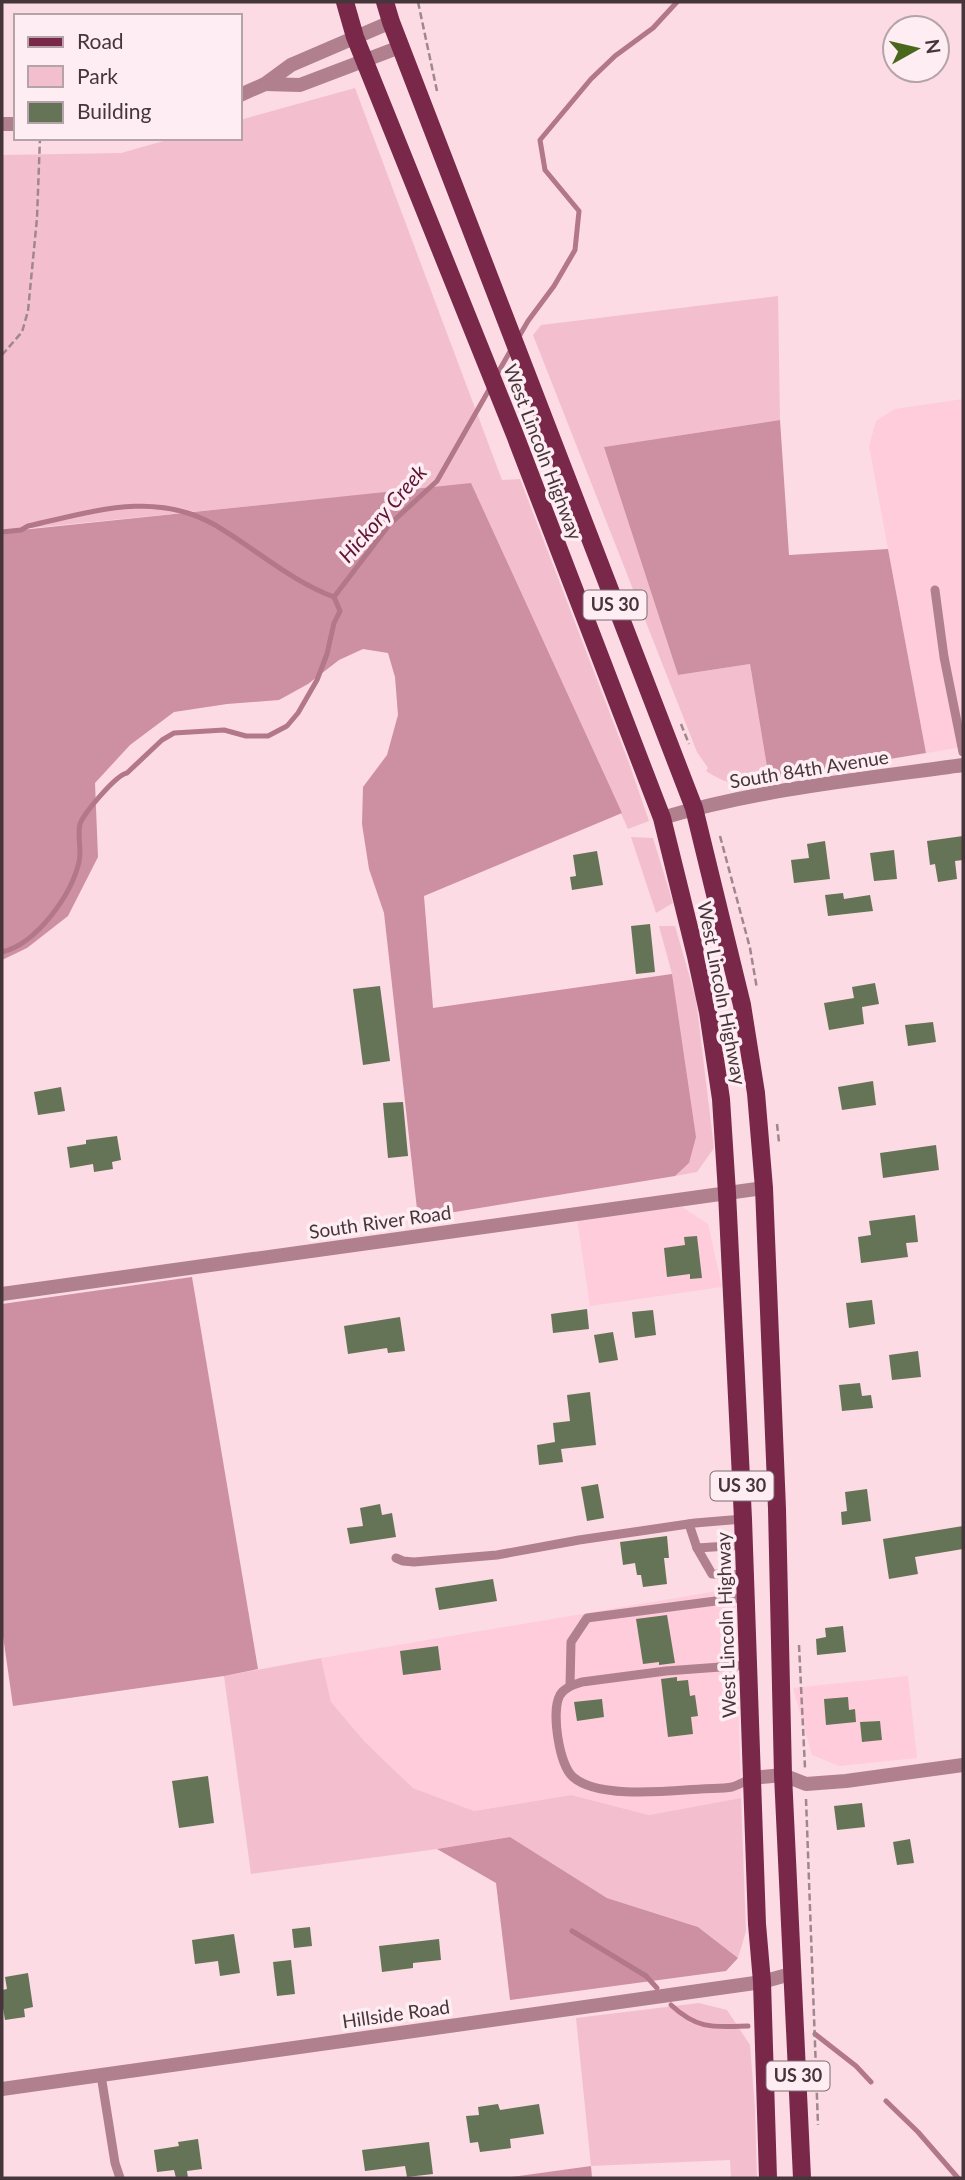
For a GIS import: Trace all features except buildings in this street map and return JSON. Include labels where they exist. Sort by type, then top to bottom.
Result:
[{"type":"main road","name":"West Lincoln Highway","points":[[345,2],[355,37],[515,435],[662,818],[708,1013],[721,1099],[727,1193],[743,1519],[768,2178]]},
{"type":"main road","name":"West Lincoln Highway","points":[[385,2],[400,47],[694,808],[742,1005],[755,1093],[764,1188],[777,1509],[783,1774],[802,2178]]},
{"type":"street","points":[[242,94],[265,84],[290,65],[391,22]]},
{"type":"street","points":[[265,84],[300,85],[400,47]]},
{"type":"street","name":"South 84th Avenue","points":[[662,818],[694,808],[773,791],[963,765]]},
{"type":"street","name":"South River Road","points":[[2,1294],[764,1188]]},
{"type":"street","points":[[752,1778],[783,1774],[806,1784],[963,1765]]},
{"type":"street","name":"Hillside Road","points":[[2,2089],[762,1982],[794,1973]]},
{"type":"lane","points":[[935,590],[944,657],[963,752]]},
{"type":"lane","points":[[396,1558],[403,1562],[414,1562],[497,1555],[579,1540],[743,1519]]},
{"type":"lane","points":[[689,1524],[697,1548],[712,1574],[745,1575]]},
{"type":"lane","points":[[697,1548],[744,1545]]},
{"type":"lane","points":[[570,1686],[571,1642],[587,1618],[746,1597]]},
{"type":"lane","points":[[748,1665],[666,1671],[570,1686],[561,1693],[557,1702],[557,1739],[564,1765],[573,1778],[597,1788],[633,1792],[732,1787],[752,1778]]},
{"type":"lane","points":[[101,2075],[115,2163],[120,2178]]},
{"type":"path","points":[[418,2],[437,93]]},
{"type":"path","points":[[2,355],[22,332],[28,312],[37,218],[40,140]]},
{"type":"shaded area","points":[[963,399],[963,747],[926,753],[869,446],[876,421],[895,409]]},
{"type":"shaded area","points":[[780,420],[789,555],[888,549],[926,753],[769,779],[750,664],[678,675],[604,447]]},
{"type":"shaded area","points":[[471,483],[622,813],[424,896],[433,1008],[672,974],[696,1137],[689,1163],[675,1176],[418,1218],[384,913],[369,869],[362,824],[363,787],[387,755],[398,715],[395,677],[388,653],[363,649],[339,660],[308,684],[279,700],[174,712],[130,745],[95,783],[98,857],[68,916],[27,948],[2,960],[2,532]]},
{"type":"shaded area","points":[[682,1207],[708,1224],[722,1287],[590,1306],[577,1219]]},
{"type":"shaded area","points":[[192,1277],[258,1669],[13,1706],[2,1629],[2,1304]]},
{"type":"shaded area","points":[[735,1588],[741,1798],[649,1815],[571,1795],[474,1811],[413,1788],[365,1742],[331,1702],[321,1658]]},
{"type":"shaded area","points":[[908,1676],[917,1758],[839,1766],[812,1755],[793,1688]]},
{"type":"shaded area","points":[[510,1837],[607,1898],[698,1927],[738,1958],[726,1971],[510,2000],[496,1883],[437,1849]]},
{"type":"shaded area","points":[[591,2166],[592,2178],[505,2178]]},
{"type":"green space","points":[[355,88],[502,480],[520,479],[649,821],[628,829],[471,484],[2,531],[2,155],[121,153],[167,140],[242,140],[242,119]]},
{"type":"green space","points":[[778,296],[780,420],[605,447],[678,675],[750,664],[769,779],[736,783],[706,771],[708,768],[697,752],[533,335],[541,325]]},
{"type":"green space","points":[[631,837],[653,838],[673,903],[656,913]]},
{"type":"green space","points":[[659,926],[675,926],[696,999],[714,1148],[697,1172],[675,1176],[689,1163],[672,974]]},
{"type":"green space","points":[[321,1658],[331,1702],[365,1742],[413,1788],[474,1811],[571,1795],[649,1815],[741,1798],[746,1931],[738,1958],[698,1927],[607,1898],[510,1837],[251,1874],[224,1676]]},
{"type":"green space","points":[[699,2003],[727,2010],[750,2045],[757,2178],[731,2178],[730,2160],[591,2166],[576,2018]]},
{"type":"waterway","name":"Hickory Creek","points":[[517,340],[575,250],[579,211],[545,170],[540,140],[591,79],[615,56],[653,28],[677,2]]},
{"type":"waterway","name":"Hickory Creek","points":[[496,376],[512,348]]},
{"type":"waterway","name":"Hickory Creek","points":[[334,597],[389,525],[437,481],[490,388]]},
{"type":"waterway","points":[[2,532],[21,530],[28,526],[99,510],[146,506],[169,508],[192,514],[215,525],[287,573],[334,597]]},
{"type":"waterway","name":"Hickory Creek","points":[[2,952],[27,939],[50,917],[75,875],[80,857],[79,828],[83,819],[108,787],[162,740],[174,733],[224,730],[246,736],[268,736],[287,726],[298,713],[317,680],[327,654],[334,623],[340,611],[334,597]]},
{"type":"waterway","points":[[572,1931],[646,1976],[657,1988]]},
{"type":"waterway","points":[[671,2005],[698,2023],[725,2027],[748,2026]]},
{"type":"waterway","points":[[815,2034],[856,2066],[871,2082]]},
{"type":"waterway","points":[[886,2101],[918,2132],[958,2178]]}]
